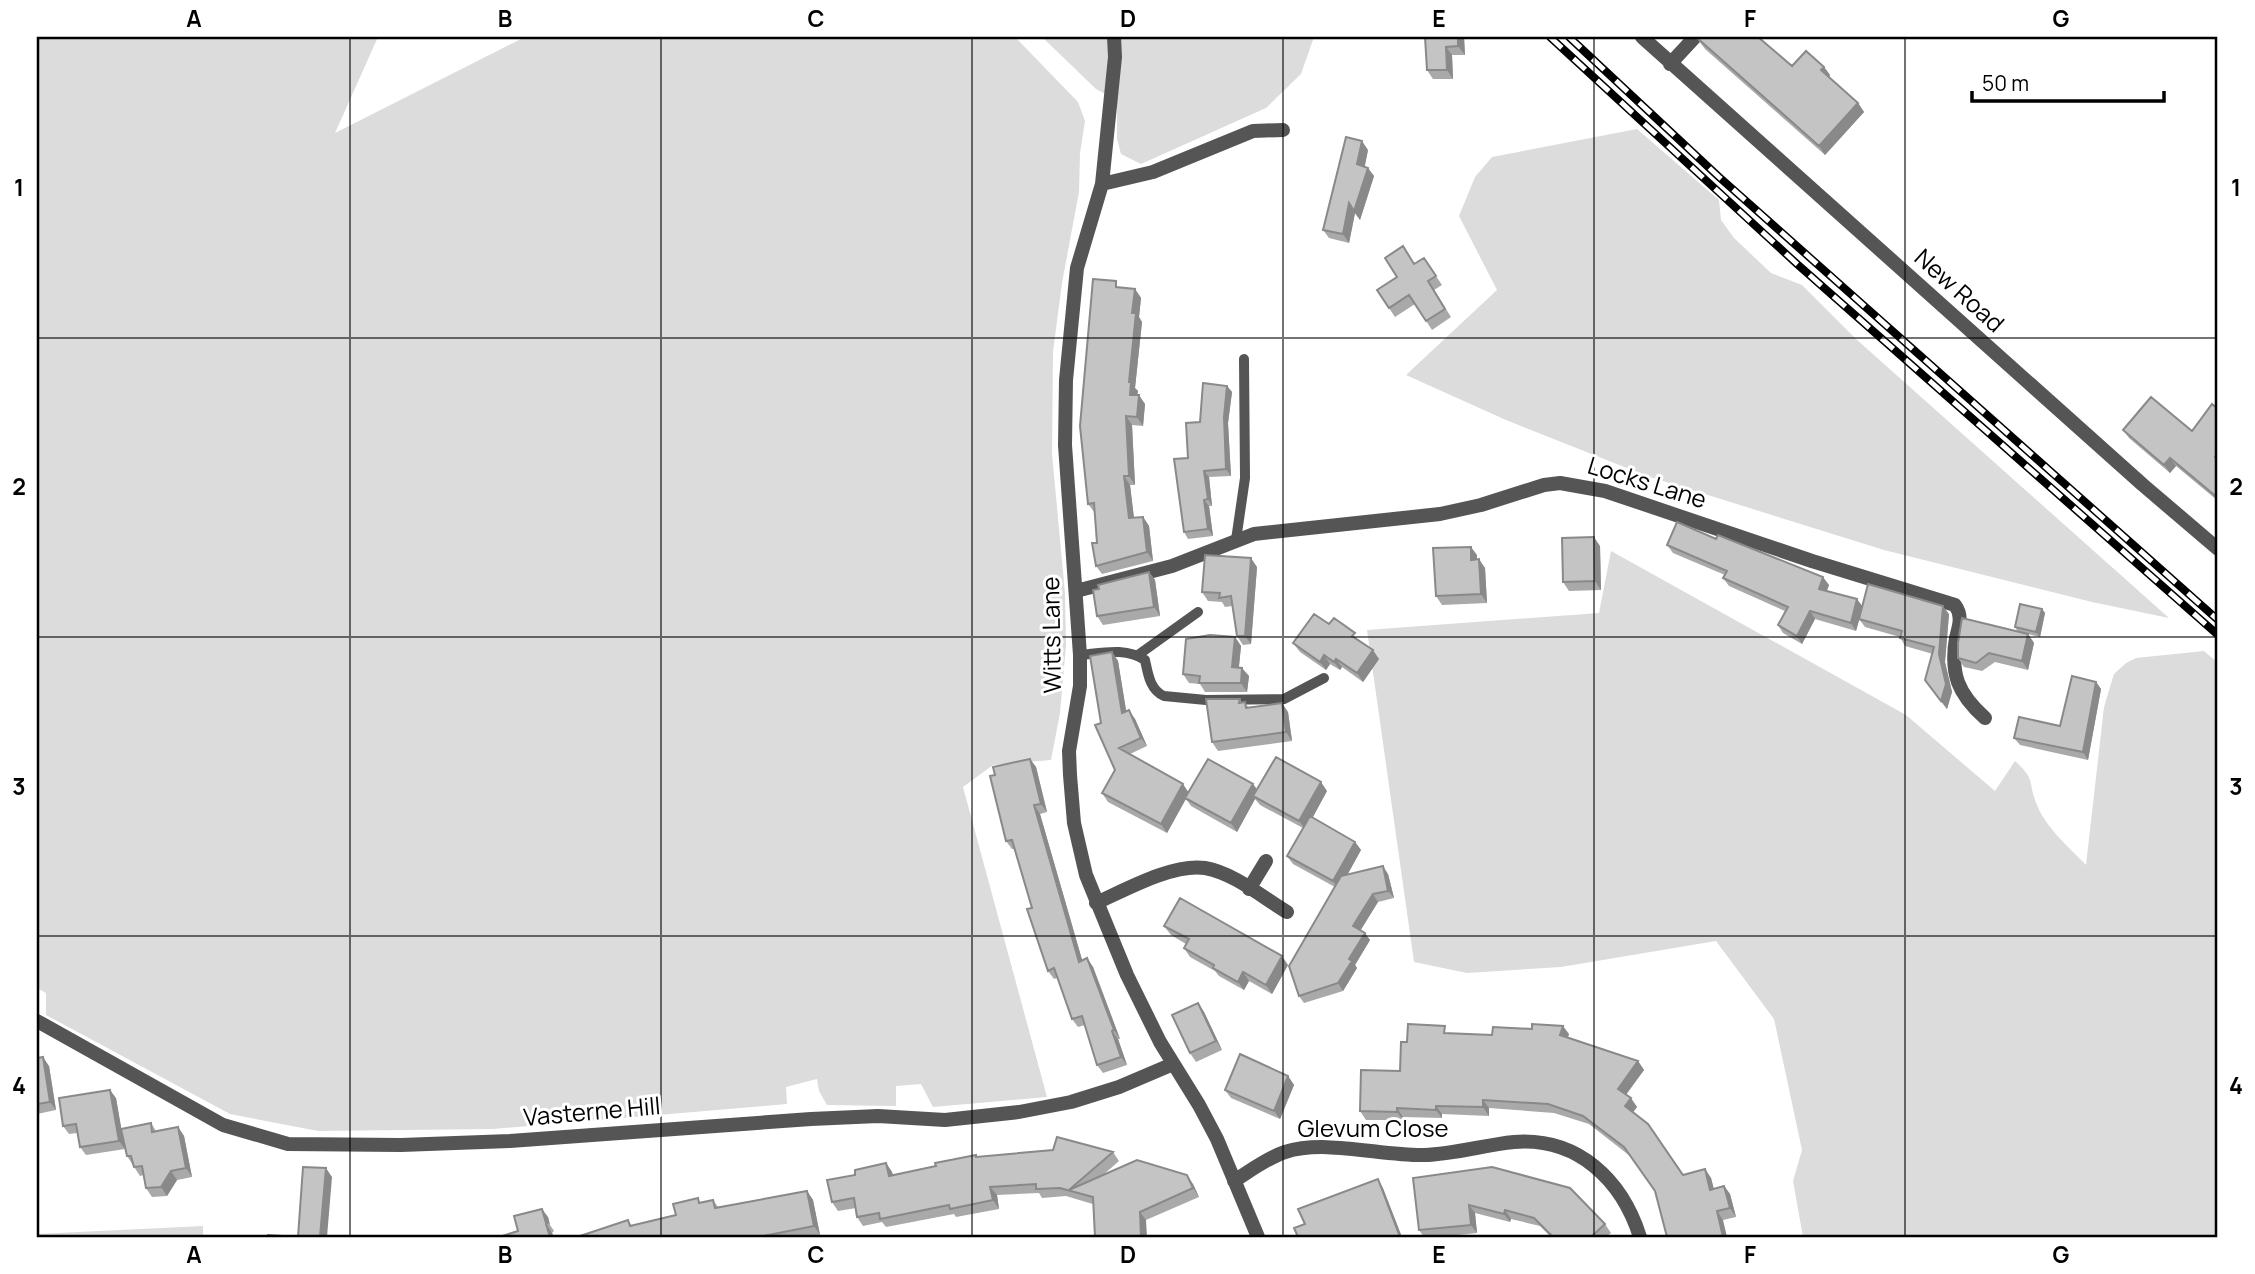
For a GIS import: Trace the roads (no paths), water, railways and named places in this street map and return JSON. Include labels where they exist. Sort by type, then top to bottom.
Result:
[{"type":"street","name":"Witts Lane","points":[[1114,37],[1115,57],[1102,184],[1077,268],[1066,380],[1065,445],[1080,655],[1080,686],[1069,751],[1071,799],[1086,875],[1096,903],[1127,975],[1173,1064],[1199,1105],[1258,1237]]},
{"type":"street","name":"New Road","points":[[1642,37],[2218,549]]},
{"type":"street","points":[[1670,64],[1696,37]]},
{"type":"street","points":[[1102,184],[1153,172],[1253,131],[1283,130]]},
{"type":"street","name":"Locks Lane","points":[[1076,591],[1172,566],[1267,532],[1440,514],[1560,483],[1605,491],[1812,561],[1955,605],[1961,617],[1954,661],[1958,682],[1967,701],[1985,718]]},
{"type":"street","points":[[1249,889],[1266,861]]},
{"type":"street","points":[[1096,903],[1145,882],[1194,867],[1206,868],[1227,876],[1287,912]]},
{"type":"street","name":"Vasterne Hill","points":[[37,1021],[223,1125],[288,1144],[510,1142],[692,1127],[864,1117],[945,1120],[1018,1112],[1071,1102],[1119,1087],[1173,1064]]},
{"type":"street","name":"Glevum Close","points":[[1234,1181],[1271,1158],[1296,1149],[1326,1148],[1426,1155],[1514,1143],[1549,1144],[1585,1160],[1607,1178],[1629,1206],[1640,1237]]},
{"type":"lane","points":[[1236,541],[1245,478],[1244,359]]},
{"type":"lane","points":[[1138,655],[1198,612]]},
{"type":"lane","points":[[1080,655],[1123,651],[1138,655],[1145,660],[1155,689],[1164,696],[1206,700],[1284,699],[1324,678]]},
{"type":"railway","points":[[1550,37],[1797,264],[2218,635]]},
{"type":"railway","points":[[1569,37],[1719,177],[2218,620]]}]
